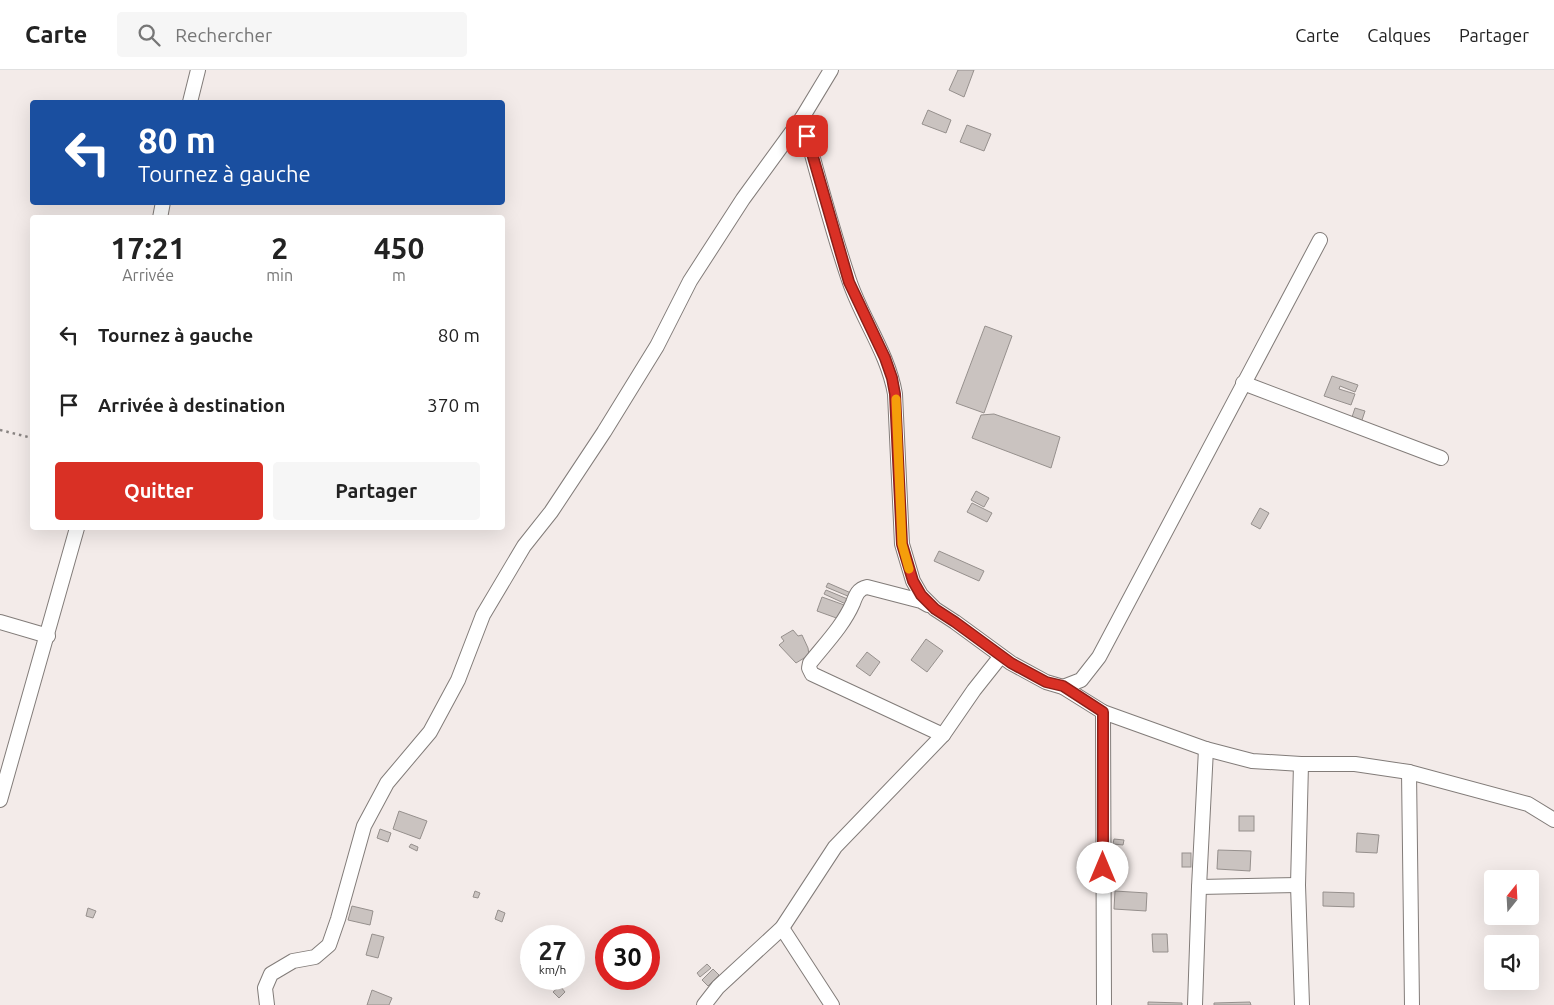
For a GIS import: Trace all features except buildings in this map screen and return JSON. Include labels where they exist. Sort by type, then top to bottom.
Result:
[{"type":"street","points":[[190,100],[198,70]]},
{"type":"street","points":[[267,1005],[265,988],[271,974],[293,961],[315,958],[329,945],[364,826],[387,783],[430,732],[458,680],[483,615],[524,546],[551,512],[604,432],[657,346],[690,281],[743,199],[802,118],[831,70]]},
{"type":"street","points":[[802,118],[849,282],[885,358],[892,378],[895,394],[902,544],[913,581],[921,595],[935,609]]},
{"type":"street","points":[[1063,686],[1081,680],[1099,657],[1320,240]]},
{"type":"street","points":[[1243,383],[1441,458]]},
{"type":"street","points":[[0,800],[76,530]]},
{"type":"street","points":[[943,735],[812,674],[809,668],[810,663],[837,629],[850,610],[859,590],[862,588],[867,587],[921,601],[955,622],[1011,663],[1046,682],[1063,686],[1103,712],[1206,749],[1252,761],[1300,764],[1355,764],[1408,772],[1528,804],[1554,820]]},
{"type":"street","points":[[0,622],[48,636]]},
{"type":"street","points":[[704,1005],[718,987],[782,928],[835,847],[943,735],[974,690],[1001,656]]},
{"type":"street","points":[[1103,712],[1104,1005]]},
{"type":"street","points":[[1195,1005],[1206,749]]},
{"type":"street","points":[[1300,764],[1298,885],[1302,1005]]},
{"type":"street","points":[[1408,772],[1412,1005]]},
{"type":"street","points":[[1199,887],[1298,885]]},
{"type":"street","points":[[782,928],[832,1005]]},
{"type":"path","points":[[0,430],[30,438]]},
{"type":"slow traffic","points":[[896,399],[902,544],[909,569]]},
{"type":"route","points":[[807,136],[849,282],[885,358],[892,378],[895,394],[902,544],[913,581],[921,595],[935,609],[1011,663],[1046,682],[1063,686],[1103,712],[1103,868]]}]
